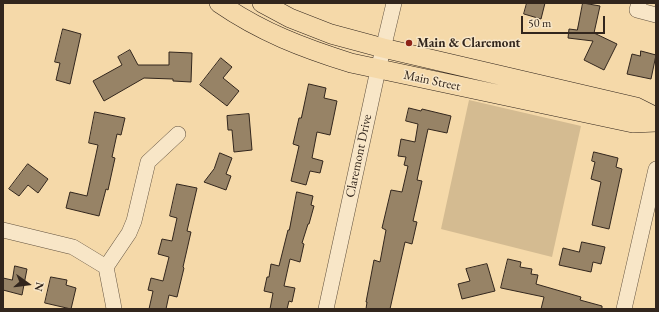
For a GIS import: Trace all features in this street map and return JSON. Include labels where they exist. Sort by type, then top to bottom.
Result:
[{"type":"main road","name":"Main Street","points":[[218,3],[236,15],[277,37],[318,53],[378,70],[633,123],[656,122]]},
{"type":"main road","name":"Main Street","points":[[262,3],[290,18],[331,34],[383,48],[636,107],[656,116]]},
{"type":"street","name":"Claremont Drive","points":[[326,309],[394,3]]},
{"type":"street","points":[[638,7],[656,15]]},
{"type":"street","points":[[113,306],[106,267],[129,233],[134,221],[148,162],[178,134]]},
{"type":"street","points":[[624,309],[656,169]]},
{"type":"street","points":[[3,230],[73,247],[106,267]]},
{"type":"shaded area","points":[[469,100],[581,126],[552,257],[441,229]]},
{"type":"building","points":[[527,3],[545,3],[541,19],[524,14]]},
{"type":"building","points":[[583,3],[600,6],[594,33],[617,44],[604,70],[584,60],[593,41],[568,38],[569,29],[577,30]]},
{"type":"building","points":[[63,29],[81,34],[70,84],[56,80],[60,63],[55,62]]},
{"type":"building","points":[[130,50],[138,65],[169,65],[169,52],[192,53],[191,82],[173,81],[173,79],[144,78],[104,101],[93,81],[122,65],[118,57]]},
{"type":"building","points":[[641,51],[656,55],[651,79],[627,74],[632,54],[640,56]]},
{"type":"building","points":[[221,58],[232,67],[223,78],[239,91],[227,106],[200,85]]},
{"type":"building","points":[[309,84],[326,88],[324,98],[337,101],[330,135],[317,132],[312,158],[323,161],[320,173],[310,171],[306,185],[291,181],[299,146],[293,144]]},
{"type":"building","points":[[409,108],[421,111],[422,109],[451,116],[447,133],[428,129],[417,180],[422,181],[413,221],[417,222],[412,244],[405,242],[390,309],[366,309],[374,260],[380,262],[386,230],[382,228],[391,190],[402,192],[408,166],[404,165],[406,157],[398,156],[401,139],[415,142],[418,124],[406,121]]},
{"type":"building","points":[[95,112],[125,118],[121,135],[117,134],[112,157],[115,158],[108,190],[106,189],[99,216],[66,208],[70,192],[87,196],[98,145],[89,143]]},
{"type":"building","points":[[249,114],[252,150],[234,152],[232,130],[228,130],[227,116]]},
{"type":"building","points":[[594,152],[618,158],[616,167],[622,169],[609,229],[592,225],[601,182],[591,179],[595,162],[592,161]]},
{"type":"building","points":[[220,153],[232,158],[226,174],[231,176],[226,190],[204,182],[214,169]]},
{"type":"building","points":[[28,164],[48,179],[38,193],[28,185],[19,196],[9,189]]},
{"type":"building","points":[[177,184],[197,188],[187,231],[191,232],[184,268],[177,297],[169,295],[166,309],[149,309],[153,291],[148,290],[151,278],[163,281],[169,257],[158,254],[162,239],[172,241],[177,218],[170,216]]},
{"type":"building","points":[[297,192],[313,196],[311,205],[314,206],[302,243],[304,244],[300,262],[290,259],[284,286],[295,288],[292,302],[289,301],[287,309],[270,309],[273,293],[264,291],[267,277],[269,277],[271,264],[279,266],[289,230]]},
{"type":"building","points":[[582,242],[605,247],[601,264],[593,262],[591,272],[559,265],[563,248],[579,252]]},
{"type":"building","points":[[508,259],[521,262],[520,267],[532,269],[531,274],[538,275],[536,284],[581,297],[580,300],[602,306],[602,309],[541,309],[544,297],[501,288]]},
{"type":"building","points":[[487,264],[495,291],[462,299],[458,284],[470,281],[466,269]]},
{"type":"building","points":[[15,266],[27,269],[22,295],[3,290],[3,278],[12,280]]},
{"type":"building","points":[[51,277],[67,280],[66,285],[76,288],[71,309],[45,303]]},
{"type":"place","name":"Main & Claremont","points":[[409,43]]}]
